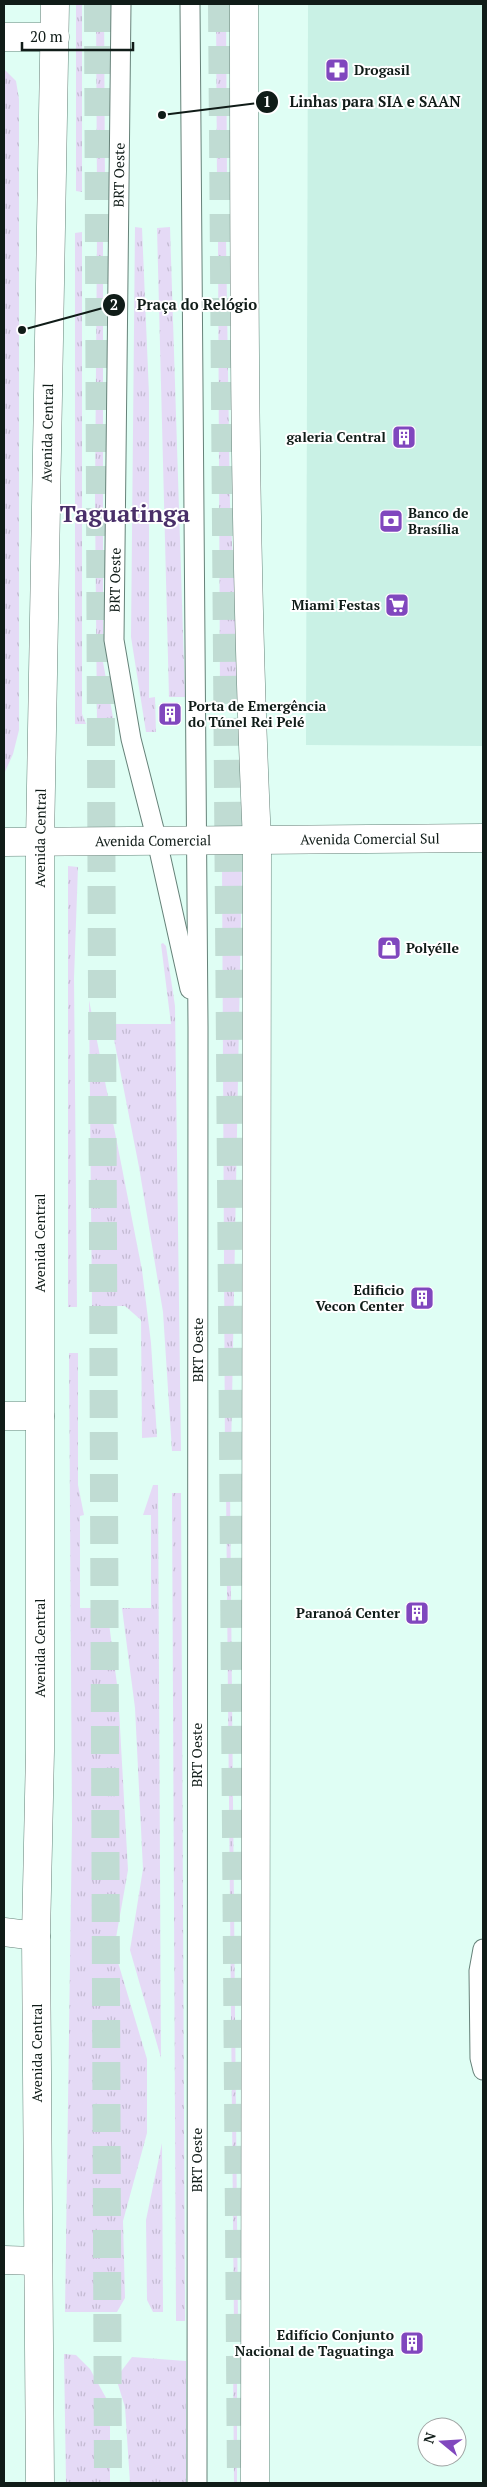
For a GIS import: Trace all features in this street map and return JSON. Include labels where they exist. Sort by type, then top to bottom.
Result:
[{"type":"main road","name":"Avenida Central","points":[[40,2483],[36,1936],[40,1751],[40,842],[55,4]]},
{"type":"main road","points":[[244,4],[243,262],[252,739],[257,841],[255,2483]]},
{"type":"main road","points":[[4,37],[55,37]]},
{"type":"main road","name":"Avenida Comercial Sul","points":[[230,841],[483,838]]},
{"type":"main road","name":"Avenida Comercial","points":[[4,842],[230,841]]},
{"type":"main road","points":[[4,1416],[40,1416]]},
{"type":"main road","points":[[4,1932],[36,1936]]},
{"type":"main road","points":[[4,2260],[38,2261]]},
{"type":"lane","name":"BRT Oeste","points":[[121,4],[114,640],[131,739],[157,841],[198,1027]]},
{"type":"lane","name":"BRT Oeste","points":[[190,4],[198,1027],[197,2483]]},
{"type":"lane","points":[[483,1949],[479,1972],[480,2058],[483,2070]]},
{"type":"shaded area","points":[[308,4],[483,4],[483,746],[306,745]]},
{"type":"green space","points":[[76,4],[82,4],[82,192],[76,191]]},
{"type":"green space","points":[[96,4],[104,4],[105,194],[97,194]]},
{"type":"green space","points":[[216,4],[226,4],[227,184],[217,184]]},
{"type":"green space","points":[[4,69],[16,81],[19,99],[19,730],[13,754],[4,774]]},
{"type":"green space","points":[[135,227],[142,228],[149,394],[149,698],[155,697],[156,732],[146,732],[131,637]]},
{"type":"green space","points":[[170,227],[185,697],[169,697],[157,228]]},
{"type":"green space","points":[[82,232],[82,714],[86,724],[75,724],[75,233]]},
{"type":"green space","points":[[103,235],[103,662],[114,723],[97,723],[95,498],[97,236]]},
{"type":"green space","points":[[218,239],[226,239],[230,504],[240,697],[220,697]]},
{"type":"green space","points":[[222,863],[242,863],[231,1455],[225,1455]]},
{"type":"green space","points":[[68,866],[78,867],[74,978],[77,1307],[68,1307]]},
{"type":"green space","points":[[163,943],[166,946],[175,1006],[181,1451],[172,1451],[163,1312],[139,1167],[111,1024],[171,1024],[161,944]]},
{"type":"green space","points":[[89,1000],[142,1270],[151,1343],[157,1437],[142,1438],[141,1320],[125,1306],[92,1306]]},
{"type":"green space","points":[[69,1353],[78,1353],[78,1485],[84,1515],[80,1516],[80,1608],[107,1608],[118,1692],[128,1870],[114,1949],[147,2059],[147,2133],[123,2221],[125,2298],[117,2312],[65,2312],[72,1825]]},
{"type":"green space","points":[[153,1485],[158,1485],[161,2058],[130,1950],[143,1869],[135,1708],[122,1608],[151,1608],[151,1515],[143,1515]]},
{"type":"green space","points":[[226,1487],[230,1488],[238,2323],[234,2323]]},
{"type":"green space","points":[[172,1493],[181,1493],[185,2321],[176,2321]]},
{"type":"green space","points":[[162,2143],[163,2312],[153,2312],[147,2300],[146,2220]]},
{"type":"green space","points":[[64,2354],[76,2355],[90,2369],[110,2405],[110,2483],[66,2483]]},
{"type":"green space","points":[[233,2356],[237,2356],[237,2483],[234,2483]]},
{"type":"green space","points":[[132,2357],[186,2361],[186,2483],[130,2483],[125,2407],[116,2378]]},
{"type":"tunnel","points":[[98,4],[108,2483]]},
{"type":"tunnel","points":[[222,4],[241,2483]]},
{"type":"place","name":"Drogasil","points":[[337,70]]},
{"type":"place","name":"Linhas para SIA e SAAN","points":[[162,115]]},
{"type":"place","name":"Praça do Relógio","points":[[22,330]]},
{"type":"place","name":"galeria Central","points":[[404,437]]},
{"type":"place","name":"Banco de Brasília","points":[[391,521]]},
{"type":"place","name":"Miami Festas","points":[[397,605]]},
{"type":"place","name":"Porta de Emergência do Túnel Rei Pelé","points":[[170,714]]},
{"type":"place","name":"Polyélle","points":[[389,948]]},
{"type":"place","name":"Edificio Vecon Center","points":[[422,1298]]},
{"type":"place","name":"Paranoá Center","points":[[417,1613]]},
{"type":"place","name":"Edifício Conjunto Nacional de Taguatinga","points":[[412,2343]]},
{"type":"district","name":"Taguatinga","points":[[125,514]]}]
